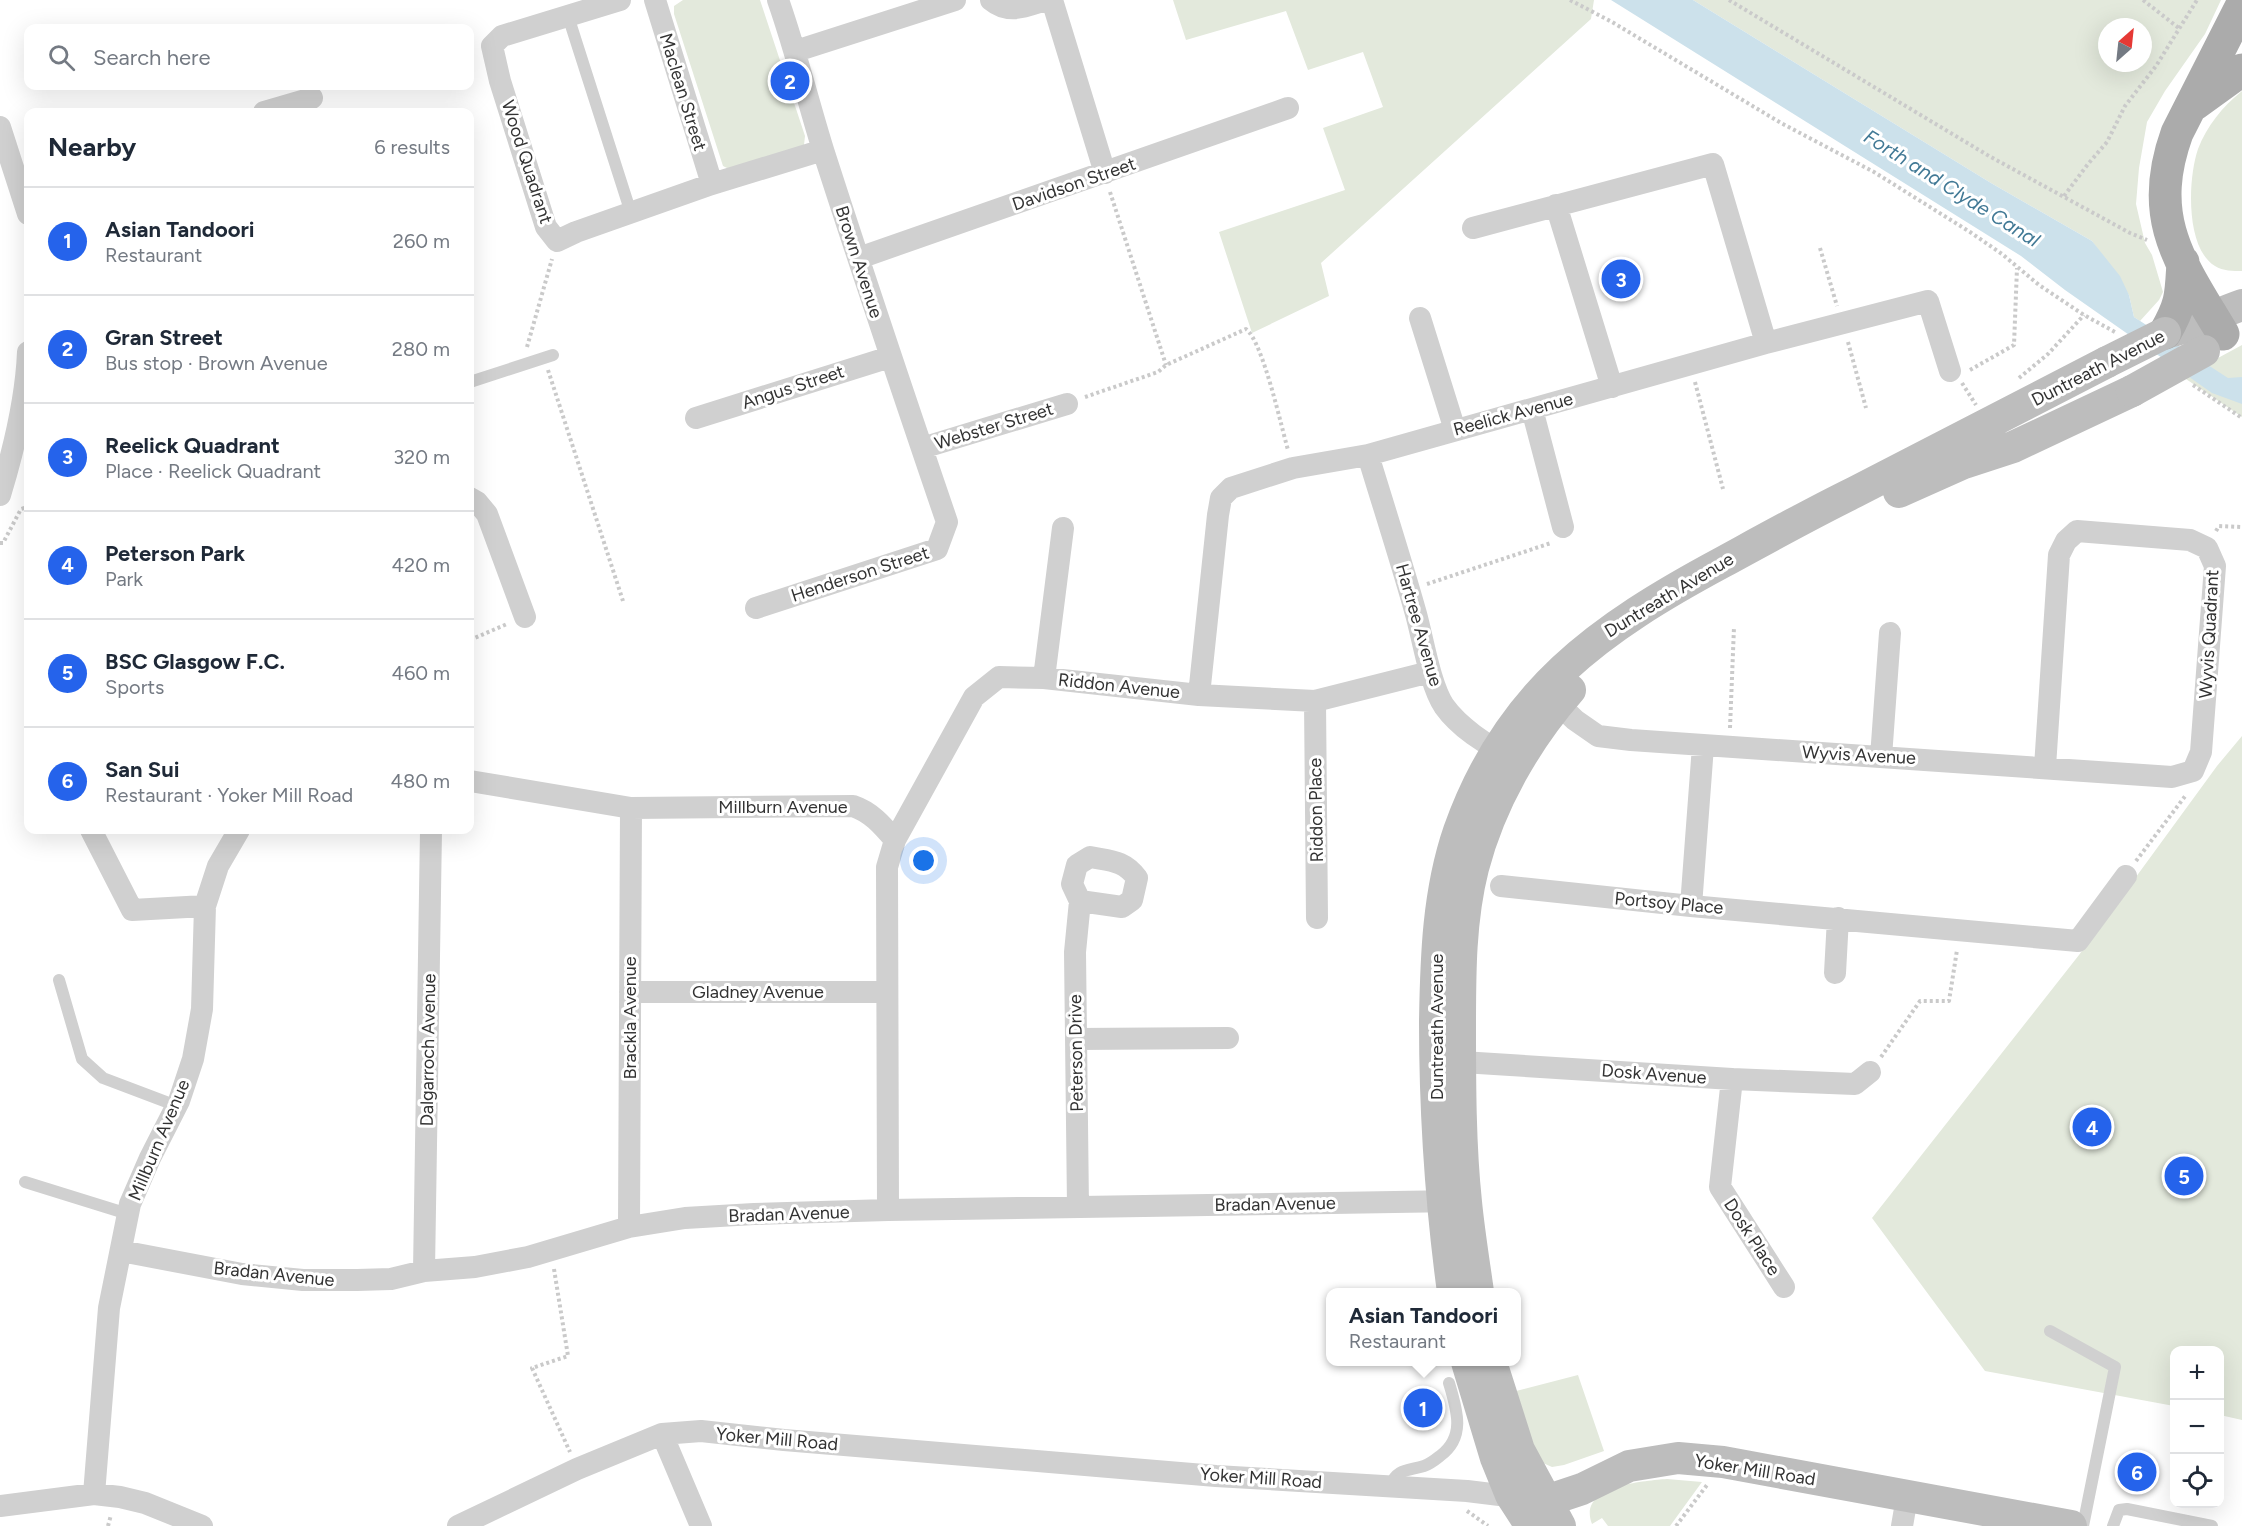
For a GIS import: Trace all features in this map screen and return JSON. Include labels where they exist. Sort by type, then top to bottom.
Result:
[{"type":"main road","points":[[2205,329],[2183,262],[2168,231],[2164,204],[2165,178],[2169,153],[2176,132],[2242,5]]},
{"type":"main road","points":[[2189,109],[2242,70]]},
{"type":"main road","points":[[2183,262],[2181,299],[2177,311],[2205,329]]},
{"type":"street","name":"Wood Quadrant","points":[[620,0],[502,36],[492,45],[500,81],[546,227],[557,241],[712,184],[823,150]]},
{"type":"street","name":"Maclean Street","points":[[655,0],[712,184]]},
{"type":"street","name":"Brown Avenue","points":[[778,0],[796,51],[823,150],[890,357],[947,522]]},
{"type":"street","points":[[796,51],[955,0]]},
{"type":"street","points":[[992,0],[1000,7],[1016,10],[1046,0]]},
{"type":"street","points":[[1052,0],[1105,173]]},
{"type":"street","points":[[278,108],[312,98]]},
{"type":"street","name":"Davidson Street","points":[[859,258],[1288,108]]},
{"type":"street","points":[[0,127],[24,185]]},
{"type":"street","points":[[1473,228],[1713,164],[1766,343]]},
{"type":"street","points":[[1556,205],[1612,387]]},
{"type":"street","name":"Reelick Avenue","points":[[1199,695],[1221,498],[1231,488],[1293,468],[1368,455],[1766,343],[1928,301],[1960,375]]},
{"type":"street","name":"Duntreath Avenue","points":[[1453,1288],[1454,1201],[1448,1061],[1437,944],[1446,884],[1455,844],[1466,813],[1508,756],[1519,718],[1550,696],[1576,684],[1612,653],[1679,609],[1913,485],[1964,463],[2013,447],[2132,391],[2205,329],[2242,305]]},
{"type":"street","points":[[1420,318],[1455,430]]},
{"type":"street","name":"Duntreath Avenue","points":[[1550,696],[1598,638],[1667,592],[1805,517],[2107,362],[2205,329]]},
{"type":"street","name":"Angus Street","points":[[696,418],[890,357]]},
{"type":"street","points":[[0,495],[24,397]]},
{"type":"street","name":"Webster Street","points":[[922,448],[1067,404]]},
{"type":"street","points":[[1532,409],[1563,527]]},
{"type":"street","name":"Hartree Avenue","points":[[1368,455],[1409,590],[1430,672],[1443,705],[1463,726],[1508,756]]},
{"type":"street","points":[[474,500],[487,514],[525,617]]},
{"type":"street","name":"Henderson Street","points":[[756,608],[937,549],[947,522]]},
{"type":"street","points":[[1044,678],[1063,528]]},
{"type":"street","name":"Wyvis Quadrant","points":[[2045,767],[2059,555],[2066,541],[2077,531],[2190,540],[2207,548],[2215,566],[2201,752],[2193,771]]},
{"type":"street","points":[[1881,757],[1890,633]]},
{"type":"street","name":"Riddon Avenue","points":[[895,840],[974,697],[999,677],[1044,678],[1199,695],[1314,701],[1430,672]]},
{"type":"street","name":"Wyvis Avenue","points":[[1550,696],[1575,720],[1598,736],[1703,747],[2045,767],[2172,777],[2193,771]]},
{"type":"street","name":"Riddon Place","points":[[1314,701],[1317,918]]},
{"type":"street","points":[[1691,906],[1703,747]]},
{"type":"street","name":"Millburn Avenue","points":[[474,782],[631,808],[853,806],[865,810],[895,840]]},
{"type":"street","name":"Brackla Avenue","points":[[629,1227],[631,808]]},
{"type":"street","points":[[93,834],[132,910],[205,906]]},
{"type":"street","name":"Millburn Avenue","points":[[94,1494],[109,1308],[130,1204],[150,1158],[177,1106],[193,1059],[202,1009],[205,906],[218,866],[237,834]]},
{"type":"street","name":"Dalgarroch Avenue","points":[[424,1271],[431,834]]},
{"type":"street","points":[[888,1210],[887,867],[895,840]]},
{"type":"street","name":"Portsoy Place","points":[[1502,886],[1691,906],[2078,940],[2126,876]]},
{"type":"street","name":"Peterson Drive","points":[[1078,1207],[1075,952],[1080,901]]},
{"type":"street","points":[[1835,973],[1838,918]]},
{"type":"street","name":"Gladney Avenue","points":[[630,992],[886,992]]},
{"type":"street","points":[[1076,1039],[1228,1038]]},
{"type":"street","name":"Dosk Avenue","points":[[1448,1061],[1732,1079],[1855,1084],[1870,1072]]},
{"type":"street","name":"Dosk Place","points":[[1732,1079],[1720,1187],[1784,1287]]},
{"type":"street","name":"Duntreath Avenue","points":[[1454,1201],[1477,1288]]},
{"type":"street","name":"Bradan Avenue","points":[[121,1251],[242,1274],[303,1280],[391,1279],[424,1271],[475,1267],[550,1251],[629,1227],[685,1218],[888,1210],[1454,1201]]},
{"type":"street","points":[[1492,1366],[1519,1450],[1546,1518]]},
{"type":"street","points":[[1458,1372],[1511,1495],[1546,1518]]},
{"type":"street","name":"Yoker Mill Road","points":[[458,1526],[577,1469],[662,1434],[700,1431],[1205,1475],[1511,1495]]},
{"type":"street","points":[[662,1434],[700,1526]]},
{"type":"street","name":"Yoker Mill Road","points":[[1546,1518],[1582,1490],[1629,1466],[1677,1458],[1723,1462],[1904,1511],[2071,1526]]},
{"type":"street","points":[[0,1506],[94,1494],[145,1503],[202,1526]]},
{"type":"lane","points":[[568,16],[631,213]]},
{"type":"lane","points":[[474,381],[549,357]]},
{"type":"lane","points":[[59,980],[82,1059],[103,1078],[177,1106]]},
{"type":"lane","points":[[25,1182],[128,1214]]},
{"type":"lane","points":[[2050,1331],[2115,1367],[2084,1526]]},
{"type":"lane","points":[[1390,1486],[1393,1477],[1404,1471],[1427,1466],[1446,1451],[1458,1430],[1458,1372]]},
{"type":"lane","points":[[2113,1526],[2120,1509],[2212,1526]]},
{"type":"path","points":[[1570,0],[1612,22],[1781,123],[1874,172],[1971,232],[2039,285],[2113,331]]},
{"type":"path","points":[[1729,0],[1989,156],[2130,233]]},
{"type":"path","points":[[2143,0],[2180,29]]},
{"type":"path","points":[[2064,196],[2107,142],[2125,106],[2156,66],[2197,0]]},
{"type":"path","points":[[1105,173],[1166,365]]},
{"type":"path","points":[[522,364],[557,241]]},
{"type":"path","points":[[1984,426],[1960,375],[2013,345],[2017,267]]},
{"type":"path","points":[[2016,381],[2048,354],[2084,315]]},
{"type":"path","points":[[1067,404],[1158,372],[1166,365],[1246,329],[1251,333],[1262,358],[1293,468]]},
{"type":"path","points":[[549,357],[623,601]]},
{"type":"path","points":[[1690,364],[1723,489]]},
{"type":"path","points":[[2193,385],[2242,418]]},
{"type":"path","points":[[0,543],[3,543],[21,509],[24,508]]},
{"type":"path","points":[[1409,590],[1566,539],[1563,527]]},
{"type":"path","points":[[474,638],[525,617]]},
{"type":"path","points":[[1729,748],[1734,627]]},
{"type":"path","points":[[2126,876],[2196,782],[2193,771]]},
{"type":"path","points":[[1870,1072],[1920,1001],[1949,1001],[1958,948]]},
{"type":"path","points":[[550,1251],[568,1356],[532,1368],[577,1469]]},
{"type":"path","points":[[1676,1526],[1723,1462]]},
{"type":"shaded area","points":[[683,0],[760,0],[805,136],[804,145],[733,171],[723,166],[674,14],[674,6]]},
{"type":"shaded area","points":[[1173,0],[1594,0],[1591,19],[1321,263],[1329,296],[1252,333],[1219,232],[1345,190],[1323,128],[1383,107],[1363,52],[1308,70],[1286,11],[1186,40]]},
{"type":"shaded area","points":[[1693,0],[2221,0],[2205,34],[2165,91],[2147,122],[2139,168],[2136,204],[2145,243],[2152,255],[2163,292],[2159,300],[2140,321],[2134,317],[2129,295],[2092,241],[1991,183]]},
{"type":"shaded area","points":[[2242,91],[2242,271],[2235,271],[2218,268],[2205,257],[2194,229],[2191,194],[2198,149],[2206,132],[2216,117]]},
{"type":"shaded area","points":[[2242,345],[2242,417],[2183,377]]},
{"type":"shaded area","points":[[2242,736],[2242,1420],[2224,1416],[2224,1346],[2170,1346],[2170,1405],[1985,1371],[1872,1218],[2079,955],[2217,766]]},
{"type":"shaded area","points":[[1578,1375],[1604,1451],[1552,1467],[1543,1463],[1536,1453],[1516,1391]]},
{"type":"shaded area","points":[[1667,1479],[1702,1482],[1670,1526],[1608,1526],[1602,1518],[1592,1524],[1590,1511],[1594,1501],[1603,1494],[1628,1484]]},
{"type":"water","name":"Forth and Clyde Canal","points":[[1611,0],[1693,0],[1991,183],[2092,241],[2120,276],[2129,295],[2134,317],[2228,378],[2242,377],[2242,404],[2212,393],[2065,290],[2021,256]]},
{"type":"place","name":"Gran Street","points":[[790,81]]},
{"type":"place","name":"Reelick Quadrant","points":[[1621,279]]},
{"type":"place","name":"Peterson Park","points":[[2092,1127]]},
{"type":"place","name":"BSC Glasgow F.C.","points":[[2184,1176]]},
{"type":"place","name":"Asian Tandoori","points":[[1423,1408]]},
{"type":"place","name":"San Sui","points":[[2137,1472]]}]
